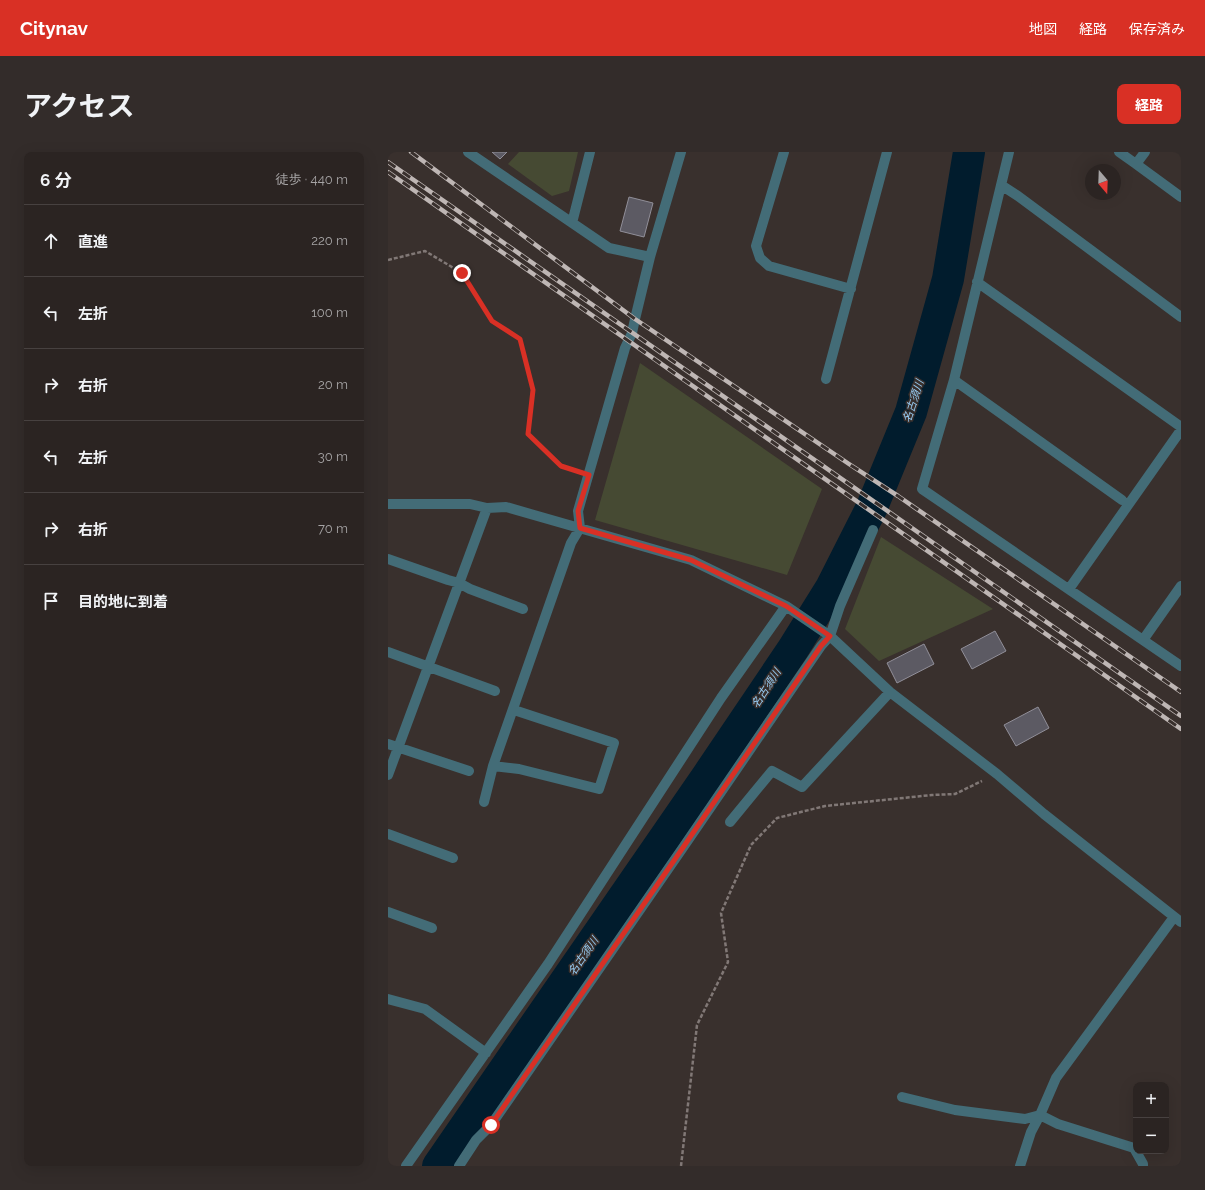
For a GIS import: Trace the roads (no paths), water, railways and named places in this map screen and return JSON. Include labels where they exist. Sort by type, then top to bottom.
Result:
[{"type":"street","points":[[468,152],[609,248],[650,257]]},
{"type":"street","points":[[572,224],[590,152]]},
{"type":"street","points":[[484,802],[493,766],[514,710],[571,543],[580,528],[578,511],[625,348],[632,333],[650,257],[681,152]]},
{"type":"street","points":[[784,152],[756,246],[760,258],[769,266],[851,289]]},
{"type":"street","points":[[826,379],[887,152]]},
{"type":"street","points":[[1009,152],[954,380],[922,489],[1181,666]]},
{"type":"street","points":[[1119,152],[1181,197]]},
{"type":"street","points":[[1136,164],[1145,152]]},
{"type":"street","points":[[1001,185],[1181,317]]},
{"type":"street","points":[[977,282],[1181,427]]},
{"type":"street","points":[[954,380],[1122,500]]},
{"type":"street","points":[[1069,589],[1181,430]]},
{"type":"street","points":[[388,504],[470,504],[487,508],[506,507],[691,560],[786,606],[830,636],[890,692],[997,774],[1044,814],[1178,920],[1056,1078],[1040,1116],[1031,1132],[1020,1166]]},
{"type":"street","points":[[388,775],[487,508]]},
{"type":"street","points":[[459,1166],[476,1140],[491,1125],[678,856],[821,646],[830,636],[840,606],[873,530]]},
{"type":"street","points":[[388,559],[459,583],[470,589],[523,609]]},
{"type":"street","points":[[1143,640],[1181,586]]},
{"type":"street","points":[[406,1166],[548,964],[722,698],[786,606]]},
{"type":"street","points":[[388,652],[495,691]]},
{"type":"street","points":[[730,822],[772,771],[802,787],[890,692]]},
{"type":"street","points":[[493,766],[519,769],[598,789],[614,743],[514,710]]},
{"type":"street","points":[[388,744],[470,770]]},
{"type":"street","points":[[388,834],[453,858]]},
{"type":"street","points":[[388,912],[432,928]]},
{"type":"street","points":[[388,999],[425,1009],[486,1053]]},
{"type":"street","points":[[902,1097],[955,1110],[1025,1119],[1040,1116],[1058,1124],[1134,1148],[1143,1166]]},
{"type":"waterway","name":"名古須川","points":[[438,1166],[708,775],[793,649],[831,588],[872,507],[911,412],[948,279],[969,152]]},
{"type":"railway","points":[[411,152],[635,319],[898,496],[1181,692]]},
{"type":"railway","points":[[388,162],[1181,716]]},
{"type":"railway","points":[[388,172],[1181,729]]}]
